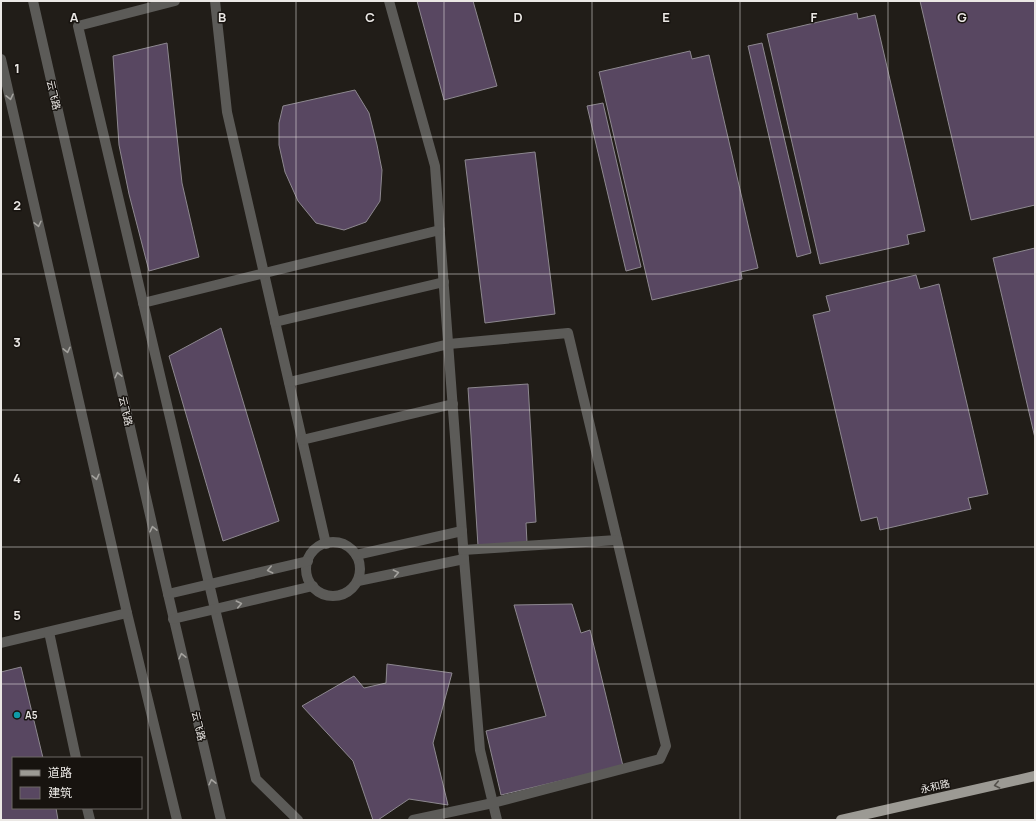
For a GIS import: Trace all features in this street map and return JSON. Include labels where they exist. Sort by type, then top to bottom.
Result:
[{"type":"main road","name":"永和路","points":[[841,820],[1035,776]]},
{"type":"street","name":"云飞路","points":[[33,1],[221,820]]},
{"type":"street","points":[[176,1],[78,26],[256,779],[298,820]]},
{"type":"street","points":[[215,1],[227,112],[326,544]]},
{"type":"street","points":[[389,1],[435,166],[463,555],[480,750],[497,820]]},
{"type":"street","points":[[1,59],[127,614],[177,820]]},
{"type":"street","points":[[143,302],[440,230]]},
{"type":"street","points":[[275,322],[444,282]]},
{"type":"street","points":[[289,382],[448,344],[568,333],[666,746],[660,759],[493,803],[413,820]]},
{"type":"street","points":[[302,440],[453,404]]},
{"type":"street","points":[[356,555],[462,531]]},
{"type":"street","points":[[358,581],[463,555],[617,540]]},
{"type":"street","points":[[334,542],[343,544],[356,555],[360,564],[358,581],[352,589],[345,594],[327,596],[319,592],[308,578],[308,561],[318,547],[334,542]]},
{"type":"street","points":[[168,594],[308,561]]},
{"type":"street","points":[[174,619],[313,586]]},
{"type":"street","points":[[1,643],[127,614]]},
{"type":"street","points":[[49,632],[76,757]]},
{"type":"street","points":[[87,809],[90,820]]},
{"type":"building","points":[[417,1],[473,1],[497,86],[444,100]]},
{"type":"building","points":[[920,1],[1035,1],[1035,205],[971,220]]},
{"type":"building","points":[[857,13],[858,19],[875,15],[925,231],[907,235],[909,244],[820,264],[767,34]]},
{"type":"building","points":[[167,43],[182,183],[199,257],[149,271],[129,194],[119,145],[113,56]]},
{"type":"building","points":[[762,43],[811,253],[797,257],[748,46]]},
{"type":"building","points":[[690,51],[692,59],[709,55],[758,268],[741,272],[742,279],[652,300],[599,72]]},
{"type":"building","points":[[355,90],[369,113],[377,145],[382,170],[380,201],[366,222],[344,230],[316,223],[298,201],[285,172],[279,145],[279,123],[283,106]]},
{"type":"building","points":[[603,103],[641,267],[626,271],[587,106]]},
{"type":"building","points":[[535,152],[555,314],[485,323],[465,160]]},
{"type":"building","points":[[1035,248],[1035,438],[993,258]]},
{"type":"building","points":[[916,275],[920,289],[939,284],[988,494],[968,498],[971,509],[880,530],[877,517],[861,521],[813,315],[830,311],[826,296]]},
{"type":"building","points":[[221,328],[279,521],[223,541],[169,356]]},
{"type":"building","points":[[528,384],[536,522],[526,523],[527,543],[478,546],[468,388]]},
{"type":"building","points":[[572,604],[581,633],[590,630],[623,766],[501,795],[486,731],[546,716],[514,605]]},
{"type":"building","points":[[387,664],[452,673],[433,743],[448,805],[409,799],[378,820],[373,820],[353,761],[302,706],[354,676],[364,688],[386,683]]},
{"type":"building","name":"A5","points":[[21,667],[43,757],[12,757],[12,809],[56,809],[58,820],[1,820],[1,672]]},
{"type":"place","name":"A5","points":[[17,715]]}]
